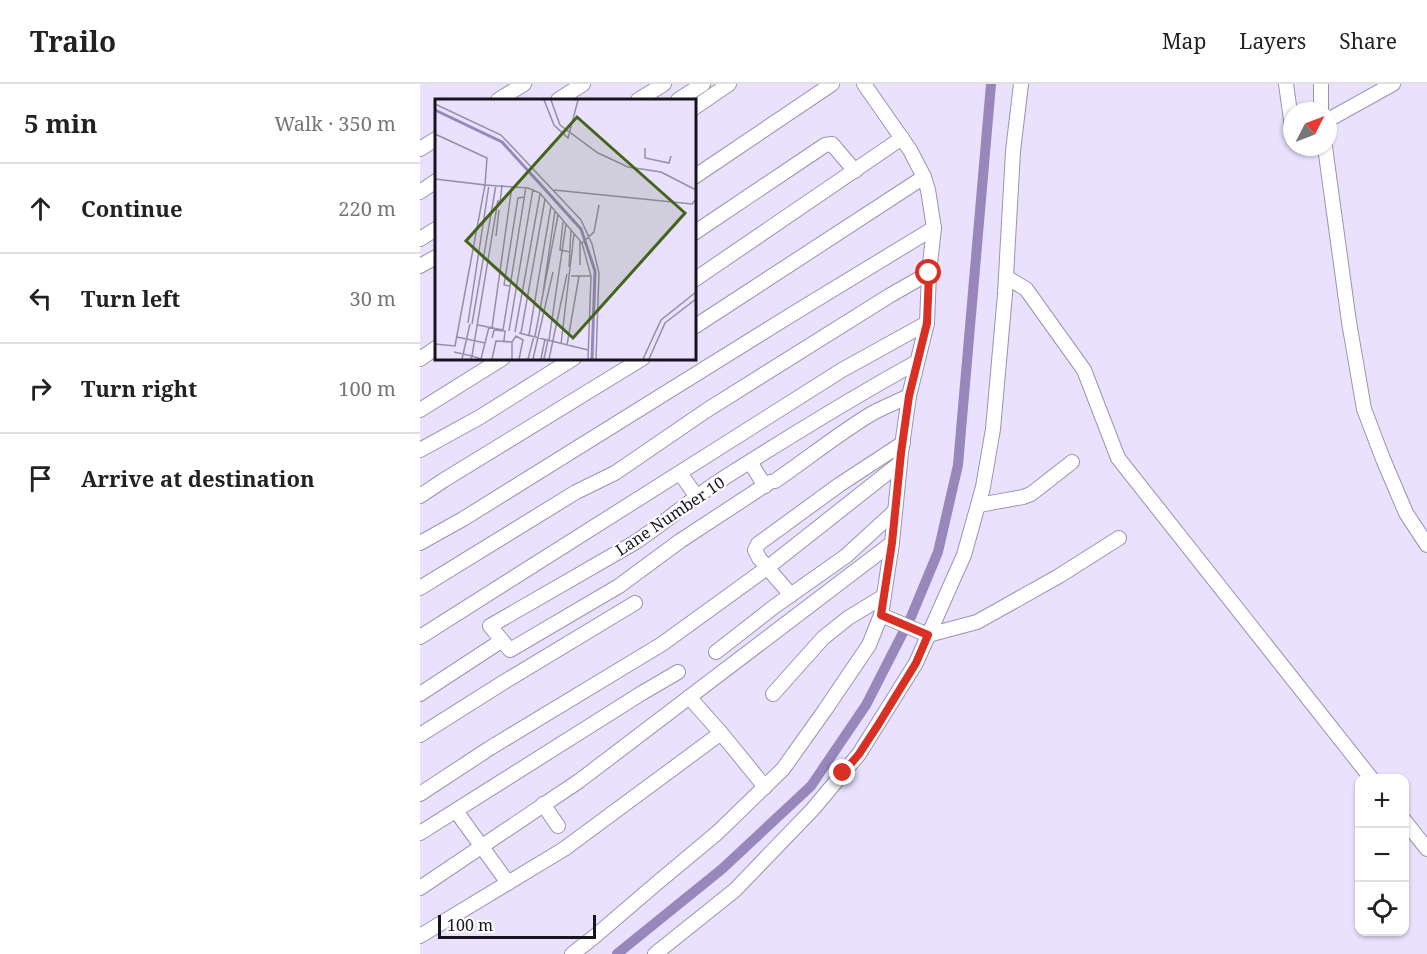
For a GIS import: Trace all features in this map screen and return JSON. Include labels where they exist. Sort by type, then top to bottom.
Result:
[{"type":"street","points":[[500,99],[524,84]]},
{"type":"street","points":[[560,99],[583,84]]},
{"type":"street","points":[[640,99],[664,84]]},
{"type":"street","points":[[680,99],[703,84]]},
{"type":"street","points":[[696,107],[729,84]]},
{"type":"street","points":[[696,176],[832,84]]},
{"type":"street","points":[[572,954],[717,833],[783,769],[886,617],[884,596],[900,463],[909,396],[927,323],[934,228],[924,177],[910,150],[864,84]]},
{"type":"street","points":[[655,954],[735,890],[813,809],[859,754],[916,663],[923,633],[964,555],[979,505],[993,429],[1006,277],[1013,151],[1021,84]]},
{"type":"street","points":[[1286,84],[1289,102]]},
{"type":"street","points":[[1321,84],[1321,102]]},
{"type":"street","points":[[1337,115],[1393,84]]},
{"type":"street","points":[[696,279],[902,138]]},
{"type":"street","points":[[420,149],[435,140]]},
{"type":"street","points":[[696,232],[825,145],[832,144],[855,171]]},
{"type":"street","points":[[1326,156],[1349,322],[1364,409],[1406,513],[1427,545]]},
{"type":"street","points":[[696,326],[924,177]]},
{"type":"street","points":[[420,192],[435,182]]},
{"type":"street","points":[[420,543],[463,519],[934,228]]},
{"type":"street","points":[[420,239],[435,229]]},
{"type":"street","points":[[420,266],[435,258]]},
{"type":"street","points":[[420,588],[576,492],[615,473],[707,410],[929,273]]},
{"type":"street","points":[[1006,277],[1026,289],[1084,370],[1118,459],[1368,774]]},
{"type":"street","points":[[420,637],[842,370],[927,323]]},
{"type":"street","points":[[420,359],[435,349]]},
{"type":"street","points":[[420,410],[500,360]]},
{"type":"street","points":[[420,450],[480,417],[571,360]]},
{"type":"street","points":[[420,496],[640,360]]},
{"type":"street","name":"Lane Number 10","points":[[501,641],[490,626],[634,543],[750,462],[853,398],[917,362]]},
{"type":"street","points":[[420,694],[501,641],[510,650],[620,586],[680,541],[790,470],[873,412],[909,396]]},
{"type":"street","points":[[791,595],[759,558],[755,550],[758,543],[839,484],[903,442]]},
{"type":"street","points":[[750,462],[765,486]]},
{"type":"street","points":[[979,505],[1031,494],[1072,462]]},
{"type":"street","points":[[420,794],[490,748],[650,652],[767,568],[900,463]]},
{"type":"street","points":[[680,474],[697,497]]},
{"type":"street","points":[[716,652],[846,556],[895,511]]},
{"type":"street","points":[[886,617],[923,633],[977,622],[1059,576],[1119,538]]},
{"type":"street","points":[[420,888],[579,781],[892,543]]},
{"type":"street","points":[[773,694],[823,638],[848,618],[884,596]]},
{"type":"street","points":[[420,735],[635,603]]},
{"type":"street","points":[[420,833],[678,672]]},
{"type":"street","points":[[689,697],[765,787]]},
{"type":"street","points":[[420,936],[564,849],[721,733]]},
{"type":"street","points":[[543,804],[558,826]]},
{"type":"street","points":[[456,811],[508,883]]},
{"type":"street","points":[[1409,826],[1427,849]]},
{"type":"waterway","points":[[617,954],[722,869],[811,786],[866,705],[911,617],[938,552],[958,465],[991,84]]},
{"type":"route","points":[[843,773],[878,725],[916,663],[928,635],[881,615],[909,396],[927,323],[929,273]]}]
